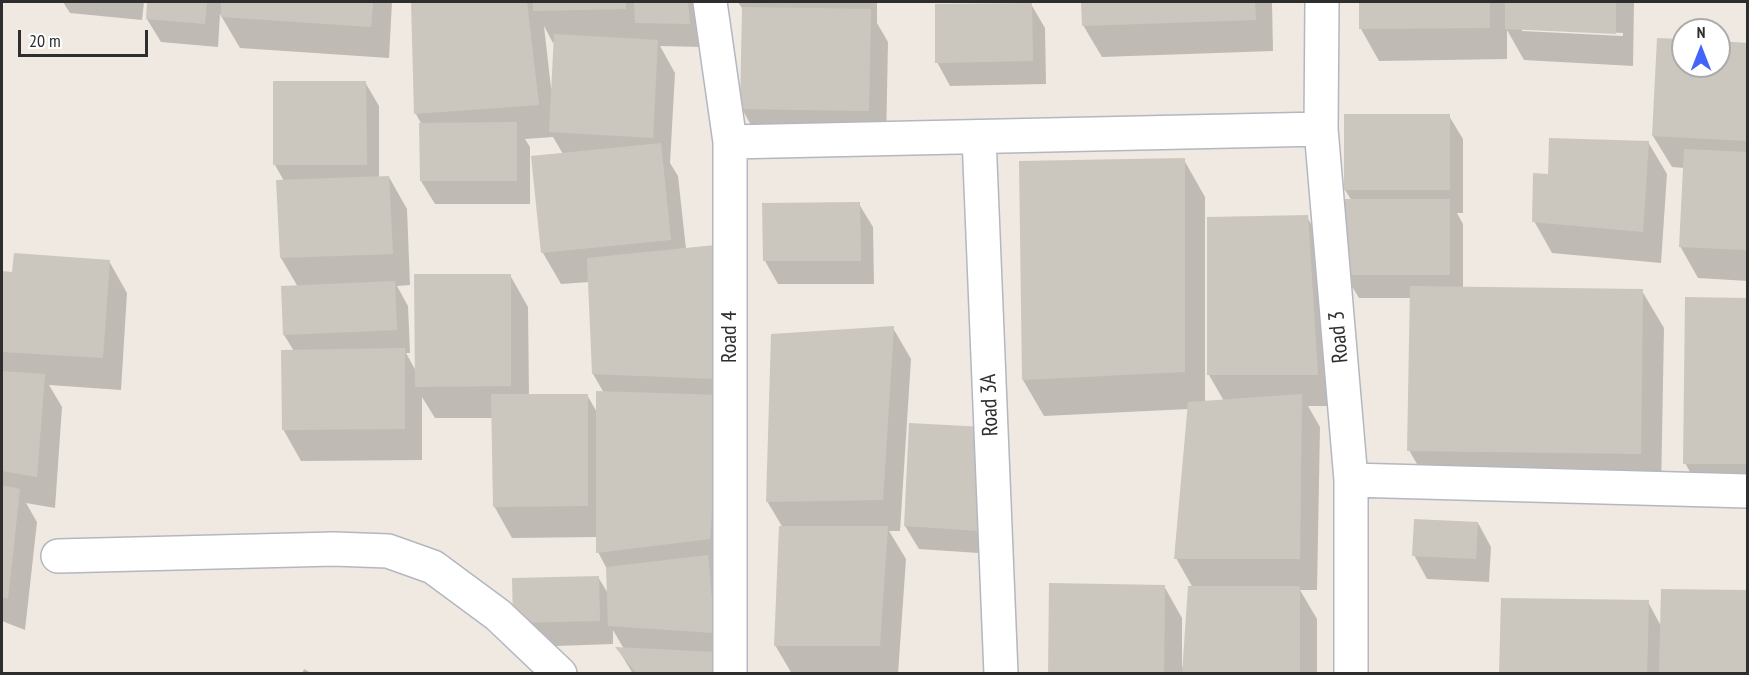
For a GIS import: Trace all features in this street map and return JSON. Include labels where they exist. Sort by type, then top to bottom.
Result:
[{"type":"street","name":"Road 4","points":[[710,2],[730,142],[730,674]]},
{"type":"street","name":"Road 3","points":[[1322,2],[1321,129],[1350,480],[1350,674]]},
{"type":"street","points":[[730,142],[1321,129]]},
{"type":"street","name":"Road 3A","points":[[980,137],[1001,674]]},
{"type":"street","points":[[1350,480],[1748,491]]},
{"type":"street","points":[[58,556],[334,549],[388,551],[433,567],[498,615],[560,674]]},
{"type":"building","points":[[147,2],[207,2],[205,24],[146,19]]},
{"type":"building","points":[[221,2],[373,2],[371,27],[221,17]]},
{"type":"building","points":[[411,2],[527,2],[539,105],[414,114]]},
{"type":"building","points":[[533,2],[626,2],[626,9],[533,11]]},
{"type":"building","points":[[634,2],[688,2],[690,24],[635,23]]},
{"type":"building","points":[[1081,2],[1255,2],[1256,20],[1082,26]]},
{"type":"building","points":[[1359,2],[1490,2],[1490,28],[1359,29]]},
{"type":"building","points":[[1505,2],[1616,2],[1616,34],[1505,29]]},
{"type":"building","points":[[1032,3],[1033,61],[935,63],[935,4]]},
{"type":"building","points":[[742,7],[871,9],[869,111],[740,109]]},
{"type":"building","points":[[554,34],[658,40],[653,138],[549,132]]},
{"type":"building","points":[[1657,38],[1671,39],[1671,78],[1731,78],[1731,42],[1748,43],[1748,141],[1652,136]]},
{"type":"building","points":[[273,81],[366,81],[367,165],[273,165]]},
{"type":"building","points":[[1344,114],[1450,114],[1450,190],[1344,190]]},
{"type":"building","points":[[517,122],[517,181],[420,181],[419,123]]},
{"type":"building","points":[[1549,138],[1649,141],[1643,232],[1532,222],[1533,173],[1548,174]]},
{"type":"building","points":[[661,143],[671,240],[541,253],[531,156]]},
{"type":"building","points":[[1684,149],[1748,152],[1748,250],[1679,247]]},
{"type":"building","points":[[1185,158],[1185,372],[1022,380],[1019,161]]},
{"type":"building","points":[[389,176],[393,254],[280,258],[276,180]]},
{"type":"building","points":[[1344,199],[1450,199],[1450,275],[1344,275]]},
{"type":"building","points":[[860,202],[861,261],[763,261],[762,203]]},
{"type":"building","points":[[1308,215],[1318,375],[1207,375],[1207,217]]},
{"type":"building","points":[[715,245],[715,379],[592,374],[587,258]]},
{"type":"building","points":[[14,253],[110,260],[103,358],[2,352],[2,271],[12,272]]},
{"type":"building","points":[[414,274],[511,274],[511,386],[415,387]]},
{"type":"building","points":[[395,281],[397,330],[283,335],[281,286]]},
{"type":"building","points":[[1410,286],[1643,289],[1641,454],[1407,451]]},
{"type":"building","points":[[1685,297],[1748,298],[1748,464],[1683,464]]},
{"type":"building","points":[[894,326],[883,500],[766,502],[771,334]]},
{"type":"building","points":[[405,348],[405,429],[282,430],[281,350]]},
{"type":"building","points":[[2,371],[45,374],[37,477],[2,471]]},
{"type":"building","points":[[596,391],[720,395],[710,539],[596,553]]},
{"type":"building","points":[[491,394],[588,394],[588,506],[493,507]]},
{"type":"building","points":[[1302,394],[1300,559],[1174,559],[1188,402]]},
{"type":"building","points":[[909,423],[985,427],[980,531],[904,526]]},
{"type":"building","points":[[2,485],[20,489],[8,599],[2,597]]},
{"type":"building","points":[[1414,519],[1478,522],[1476,559],[1412,556]]},
{"type":"building","points":[[779,526],[888,526],[880,646],[774,646]]},
{"type":"building","points":[[708,555],[715,633],[608,626],[606,567]]},
{"type":"building","points":[[599,576],[600,621],[513,623],[512,578]]},
{"type":"building","points":[[1049,583],[1165,585],[1164,674],[1048,674]]},
{"type":"building","points":[[1188,586],[1300,586],[1300,674],[1182,674]]},
{"type":"building","points":[[1661,589],[1748,590],[1748,674],[1659,674]]},
{"type":"building","points":[[1501,598],[1649,600],[1647,674],[1499,674]]},
{"type":"building","points":[[615,647],[715,652],[714,674],[637,674]]}]
